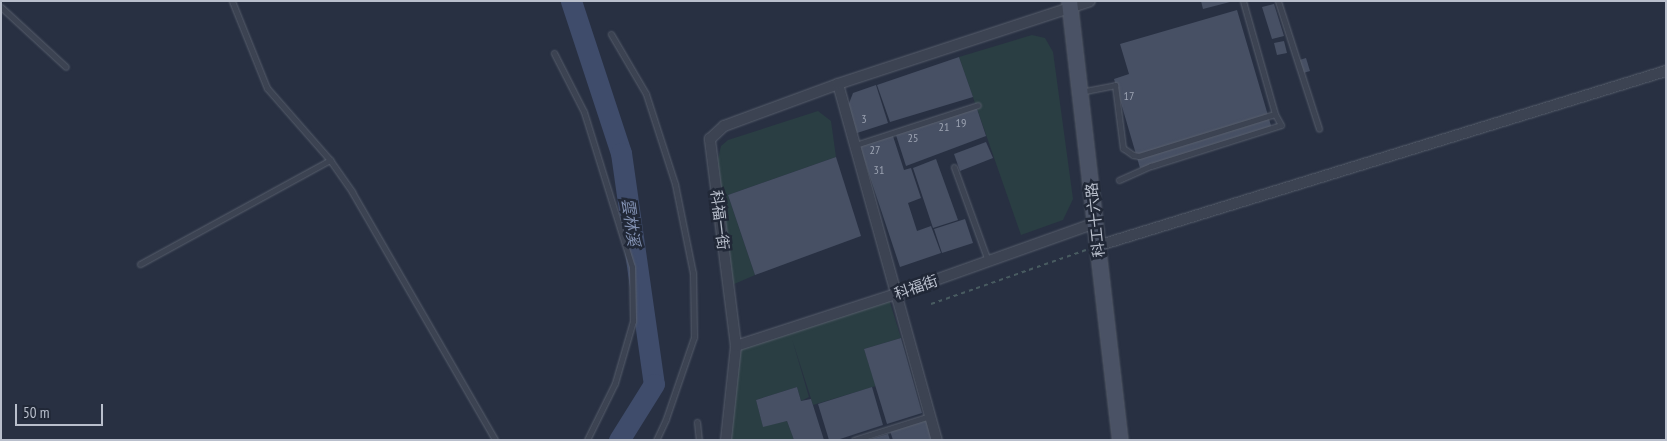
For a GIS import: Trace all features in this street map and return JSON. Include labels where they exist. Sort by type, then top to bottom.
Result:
[{"type":"street","name":"科福一街","points":[[726,440],[736,346],[710,139],[724,126],[838,84],[1069,5],[1090,1]]},
{"type":"street","name":"科工十六路","points":[[1069,5],[1120,440]]},
{"type":"street","points":[[1097,246],[1666,71]]},
{"type":"street","points":[[838,84],[937,440]]},
{"type":"street","name":"科福街","points":[[736,346],[896,294],[1095,223]]},
{"type":"lane","points":[[232,1],[267,88],[330,160],[352,192],[495,440]]},
{"type":"lane","points":[[1119,180],[1151,166],[1280,125],[1275,114],[1243,1]]},
{"type":"lane","points":[[1278,1],[1319,129]]},
{"type":"lane","points":[[1,7],[66,67]]},
{"type":"lane","points":[[611,34],[646,94],[675,184],[693,273],[694,337],[666,419],[656,440]]},
{"type":"lane","points":[[554,53],[584,112],[632,267],[633,321],[615,383],[587,440]]},
{"type":"lane","points":[[1080,92],[1115,86],[1123,148],[1133,155],[1139,156],[1275,114]]},
{"type":"lane","points":[[855,145],[978,105]]},
{"type":"lane","points":[[140,264],[330,160]]},
{"type":"lane","points":[[954,167],[988,261]]},
{"type":"lane","points":[[854,440],[931,416]]},
{"type":"lane","points":[[697,422],[698,440]]},
{"type":"path","points":[[931,304],[1097,246]]},
{"type":"green space","points":[[1032,35],[1045,38],[1053,52],[1073,199],[1063,220],[1021,235],[959,57]]},
{"type":"green space","points":[[818,111],[831,121],[836,157],[728,195],[755,275],[732,285],[716,168],[721,146],[728,140]]},
{"type":"green space","points":[[888,296],[901,338],[864,349],[876,386],[813,405],[792,339],[809,397],[801,401],[797,387],[756,400],[763,426],[787,421],[794,440],[729,440],[736,346]]},
{"type":"building","points":[[1201,1],[1230,1],[1230,2],[1203,9]]},
{"type":"building","points":[[1274,4],[1284,36],[1272,39],[1262,7]]},
{"type":"building","points":[[1237,10],[1272,129],[1140,168],[1114,79],[1129,74],[1120,44]]},
{"type":"building","points":[[1284,41],[1287,53],[1277,55],[1274,43]]},
{"type":"building","points":[[959,57],[973,97],[890,122],[877,85]]},
{"type":"building","points":[[1306,58],[1310,71],[1300,74],[1296,61]]},
{"type":"building","points":[[876,85],[888,123],[857,133],[848,106],[853,93]]},
{"type":"building","points":[[976,106],[986,136],[906,166],[895,132]]},
{"type":"building","points":[[892,133],[904,170],[911,168],[921,198],[908,203],[917,231],[931,226],[941,253],[900,267],[859,144]]},
{"type":"building","points":[[986,142],[993,158],[960,171],[954,154]]},
{"type":"building","points":[[836,157],[861,236],[755,275],[728,195]]},
{"type":"building","points":[[936,159],[958,220],[933,228],[913,168]]},
{"type":"building","points":[[965,219],[973,243],[942,253],[934,229]]},
{"type":"building","points":[[901,338],[922,413],[887,424],[864,349]]},
{"type":"building","points":[[797,387],[801,401],[811,399],[824,440],[794,440],[787,421],[763,427],[756,400]]},
{"type":"building","points":[[872,387],[883,425],[837,440],[829,440],[818,404]]},
{"type":"building","points":[[927,419],[933,440],[893,440],[890,431]]},
{"type":"building","points":[[888,434],[890,440],[871,440],[871,439]]},
{"type":"waterway","name":"雲林溪","points":[[571,1],[621,153],[654,384],[619,440]]}]
